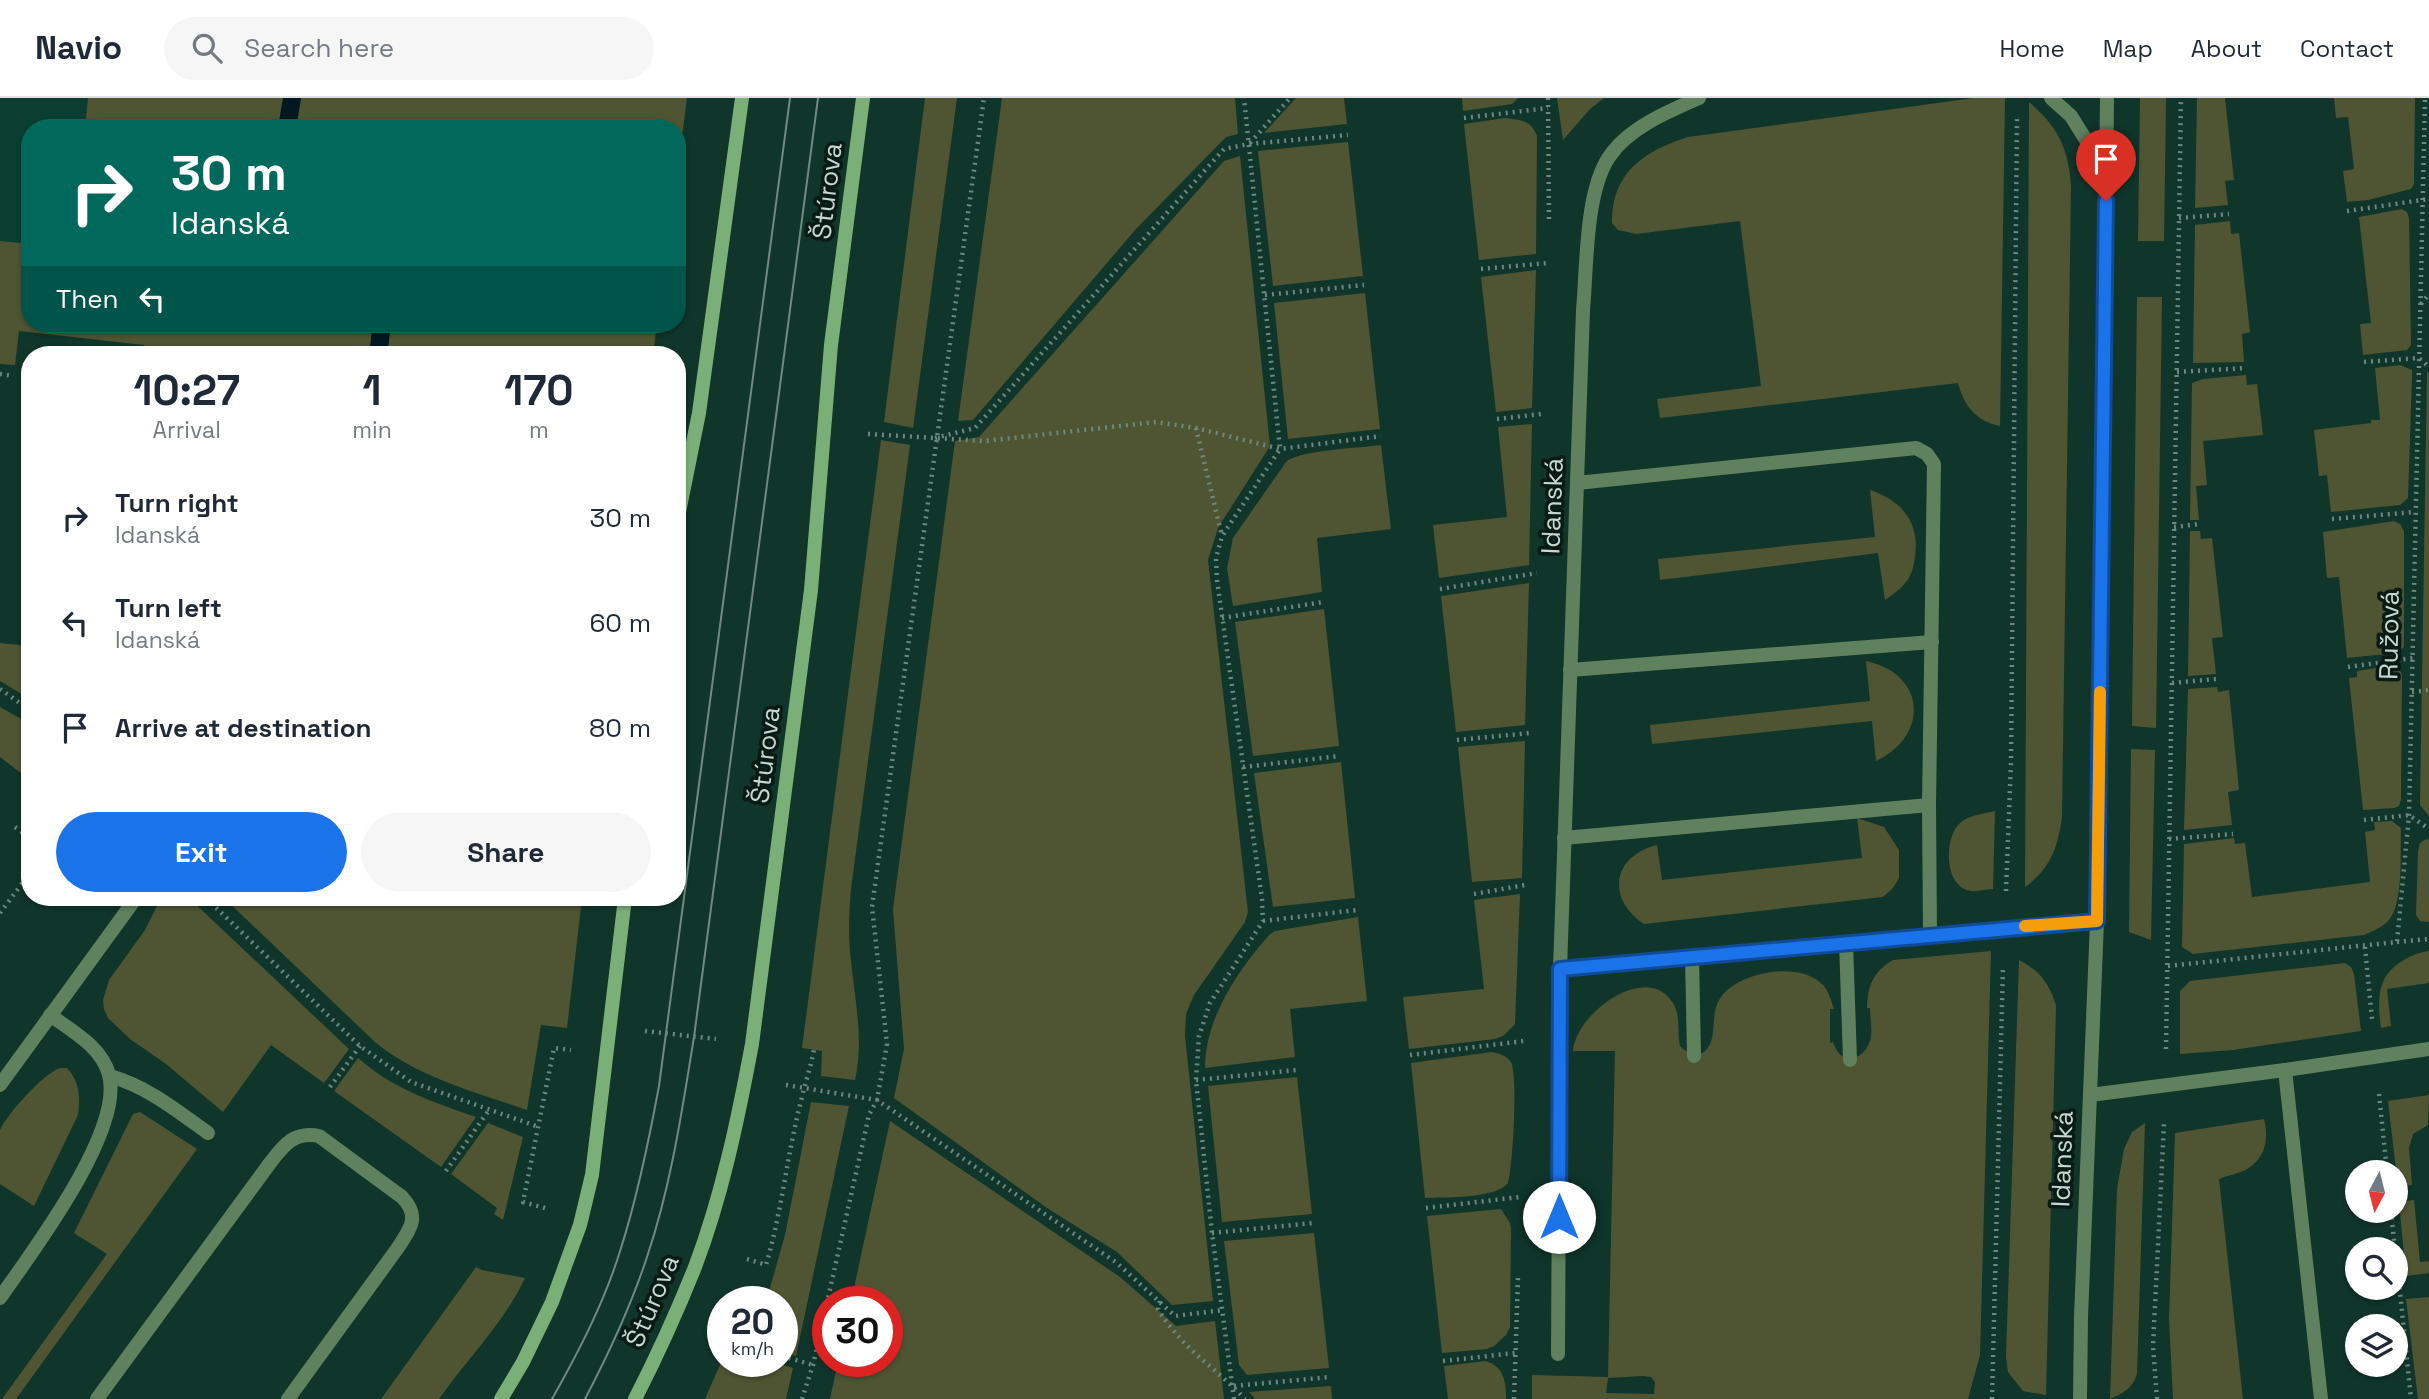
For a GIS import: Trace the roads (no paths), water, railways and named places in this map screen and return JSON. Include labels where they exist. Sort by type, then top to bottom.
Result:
[{"type":"street","points":[[686,476],[701,399],[742,98]]},
{"type":"street","name":"Štúrova","points":[[635,1399],[667,1335],[696,1264],[723,1174],[752,1044],[811,590],[831,345],[863,98]]},
{"type":"street","name":"Idanská","points":[[1558,1354],[1560,969],[1583,310],[1593,203],[1599,178],[1610,156],[1628,138],[1667,113],[1699,98]]},
{"type":"street","points":[[2051,98],[2071,116],[2106,173]]},
{"type":"street","name":"Idanská","points":[[2080,1399],[2097,921],[2107,98]]},
{"type":"street","points":[[1577,483],[1916,448],[1927,454],[1934,464],[1930,934]]},
{"type":"street","points":[[1570,670],[1932,642]]},
{"type":"street","points":[[1564,838],[1929,805]]},
{"type":"street","points":[[0,1085],[130,906]]},
{"type":"street","points":[[501,1399],[523,1362],[552,1302],[580,1226],[592,1175],[624,906]]},
{"type":"street","points":[[1560,969],[2004,927],[2097,921]]},
{"type":"street","points":[[1846,942],[1850,1060]]},
{"type":"street","points":[[1692,956],[1694,1056]]},
{"type":"street","points":[[0,1298],[55,1219],[83,1169],[106,1118],[110,1076],[103,1059],[89,1043],[50,1015]]},
{"type":"street","points":[[2090,1095],[2429,1049]]},
{"type":"street","points":[[2285,1070],[2321,1399]]},
{"type":"street","points":[[110,1076],[134,1083],[154,1094],[208,1133]]},
{"type":"street","points":[[97,1399],[270,1163],[291,1139],[309,1134],[319,1136],[402,1197],[413,1213],[412,1223],[397,1249],[288,1399]]},
{"type":"waterway","points":[[288,119],[292,98]]},
{"type":"waterway","points":[[379,346],[381,333]]},
{"type":"tram line","points":[[686,882],[790,98]]},
{"type":"tram line","points":[[585,1399],[619,1329],[647,1257],[663,1203],[680,1120],[694,1037],[818,98]]},
{"type":"tram line","points":[[552,1399],[591,1325],[615,1268],[638,1188],[659,1086],[683,906]]}]
